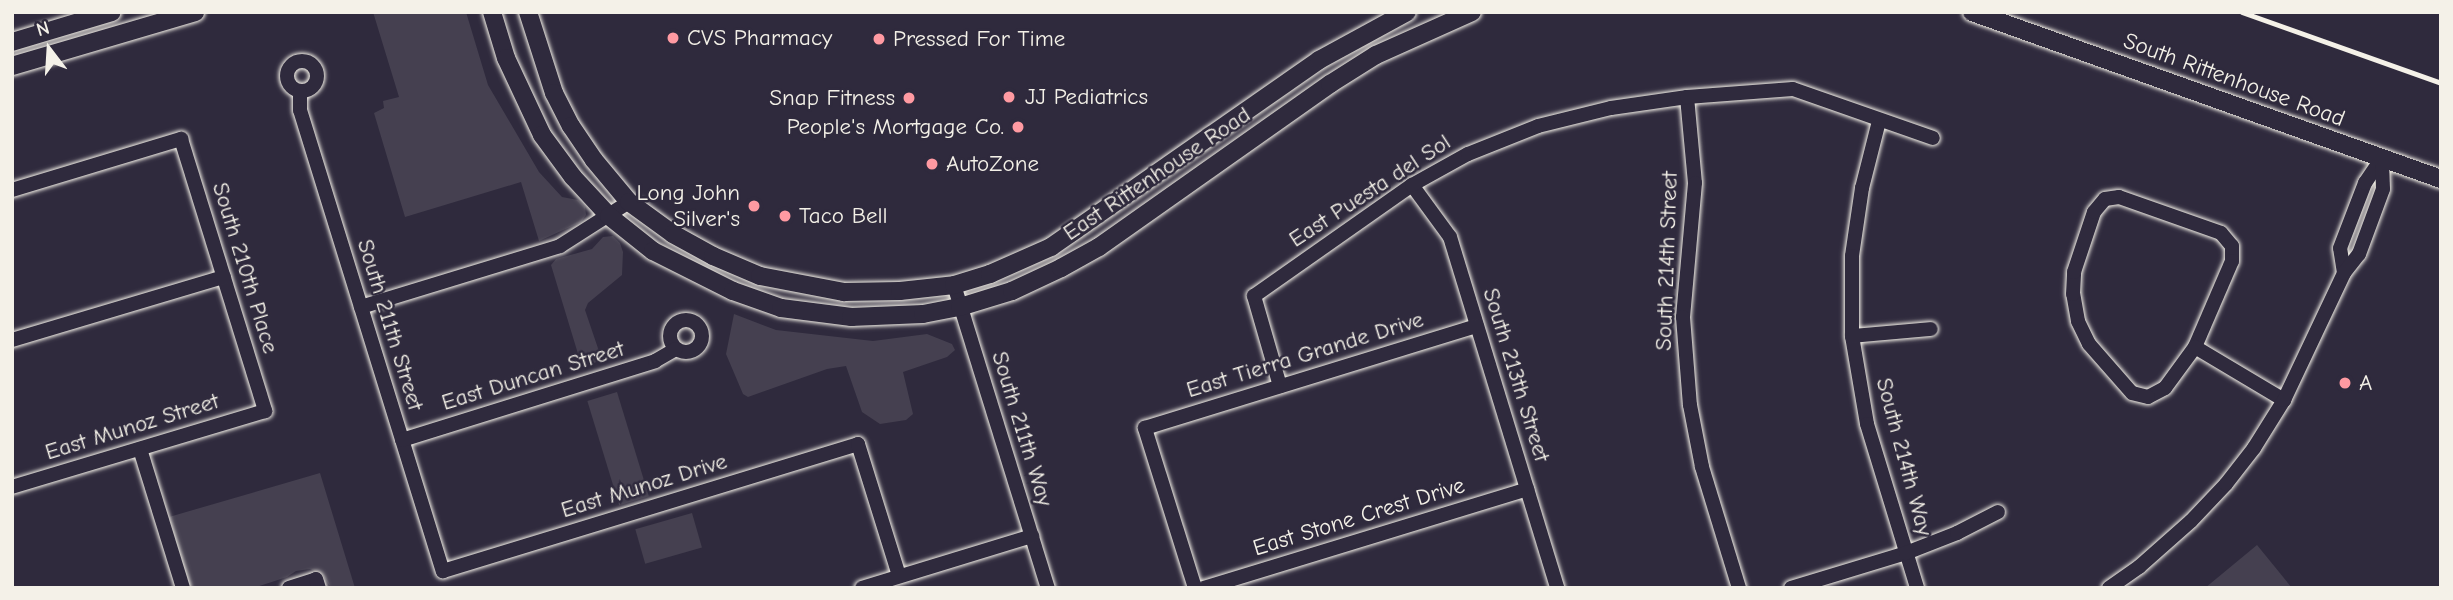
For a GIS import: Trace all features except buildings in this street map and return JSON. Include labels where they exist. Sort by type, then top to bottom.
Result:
[{"type":"main road","points":[[12,42],[112,12]]},
{"type":"main road","points":[[12,66],[195,12]]},
{"type":"main road","name":"East Rittenhouse Road","points":[[492,12],[506,58],[542,135],[573,177],[609,216],[653,251],[690,272],[781,308],[851,317],[923,314],[960,307],[1012,291],[1099,247],[1330,84],[1376,55],[1472,12]]},
{"type":"main road","name":"East Rittenhouse Road","points":[[528,12],[554,93],[594,160],[629,202],[696,248],[760,276],[844,292],[954,285],[990,274],[1051,247],[1319,60],[1407,12]]},
{"type":"main road","name":"South Rittenhouse Road","points":[[1972,12],[2441,179]]},
{"type":"main road","points":[[58,53],[58,46],[79,22]]},
{"type":"street","name":"East Puesta del Sol","points":[[1280,386],[1254,296],[1412,185],[1468,154],[1538,126],[1611,108],[1687,97],[1793,89],[1933,138]]},
{"type":"street","name":"South 211th Street","points":[[300,92],[300,110],[443,572]]},
{"type":"street","name":"South 214th Street","points":[[1687,97],[1695,183],[1683,317],[1690,405],[1702,467],[1739,588]]},
{"type":"street","name":"South 214th Way","points":[[1879,121],[1862,188],[1852,256],[1852,336],[1867,424],[1917,588]]},
{"type":"street","name":"South 210th Place","points":[[12,190],[181,139],[265,411]]},
{"type":"street","points":[[2109,588],[2166,544],[2226,484],[2284,400],[2344,273],[2359,254],[2383,189],[2382,158]]},
{"type":"street","name":"South 213th Street","points":[[1412,185],[1450,237],[1557,588]]},
{"type":"street","points":[[2119,197],[2221,233],[2232,246],[2232,261],[2194,347],[2165,388],[2148,397],[2132,393],[2089,344],[2078,321],[2074,272],[2094,212],[2105,199],[2119,197]]},
{"type":"street","points":[[361,307],[560,246],[629,202]]},
{"type":"street","points":[[12,340],[224,277]]},
{"type":"street","name":"South 211th Way","points":[[954,285],[1048,588]]},
{"type":"street","name":"East Tierra Grande Drive","points":[[1195,588],[1145,428],[1478,326]]},
{"type":"street","points":[[1852,336],[1931,329]]},
{"type":"street","points":[[2194,347],[2284,400]]},
{"type":"street","name":"East Duncan Street","points":[[402,440],[655,361],[676,349]]},
{"type":"street","name":"East Munoz Street","points":[[12,487],[265,411]]},
{"type":"street","name":"East Munoz Drive","points":[[443,572],[858,444],[900,576]]},
{"type":"street","points":[[140,450],[183,588]]},
{"type":"street","name":"East Stone Crest Drive","points":[[1205,588],[1527,489]]},
{"type":"street","points":[[1791,588],[1906,553],[1957,533],[1998,512]]},
{"type":"street","points":[[862,588],[1032,536]]},
{"type":"street","points":[[289,588],[318,584]]},
{"type":"shaded area","points":[[373,12],[466,12],[488,85],[539,172],[562,197],[578,200],[585,207],[586,215],[581,222],[539,241],[521,182],[405,217],[374,113],[384,108],[383,101],[399,97]]},
{"type":"shaded area","points":[[613,236],[620,243],[623,252],[622,275],[588,303],[585,310],[602,360],[582,367],[551,265],[556,259],[592,249],[603,237]]},
{"type":"shaded area","points":[[734,314],[776,330],[873,341],[927,334],[952,344],[955,350],[947,357],[903,372],[913,414],[906,420],[880,424],[862,412],[846,366],[827,369],[748,397],[743,394],[726,354]]},
{"type":"shaded area","points":[[617,392],[649,496],[619,505],[587,401]]},
{"type":"shaded area","points":[[320,473],[355,588],[331,588],[323,575],[310,569],[296,571],[287,577],[253,588],[190,588],[169,517]]},
{"type":"shaded area","points":[[692,513],[702,548],[645,564],[635,529]]},
{"type":"shaded area","points":[[2257,545],[2292,588],[2205,588],[2228,569]]},
{"type":"railway","points":[[2242,12],[2441,83]]},
{"type":"place","name":"CVS Pharmacy","points":[[673,38]]},
{"type":"place","name":"Pressed For Time","points":[[879,39]]},
{"type":"place","name":"JJ Pediatrics","points":[[1009,97]]},
{"type":"place","name":"Snap Fitness","points":[[909,98]]},
{"type":"place","name":"People's Mortgage Co.","points":[[1018,127]]},
{"type":"place","name":"AutoZone","points":[[932,164]]},
{"type":"place","name":"Long John Silver's","points":[[754,206]]},
{"type":"place","name":"Taco Bell","points":[[785,216]]},
{"type":"place","name":"A","points":[[2345,383]]}]
